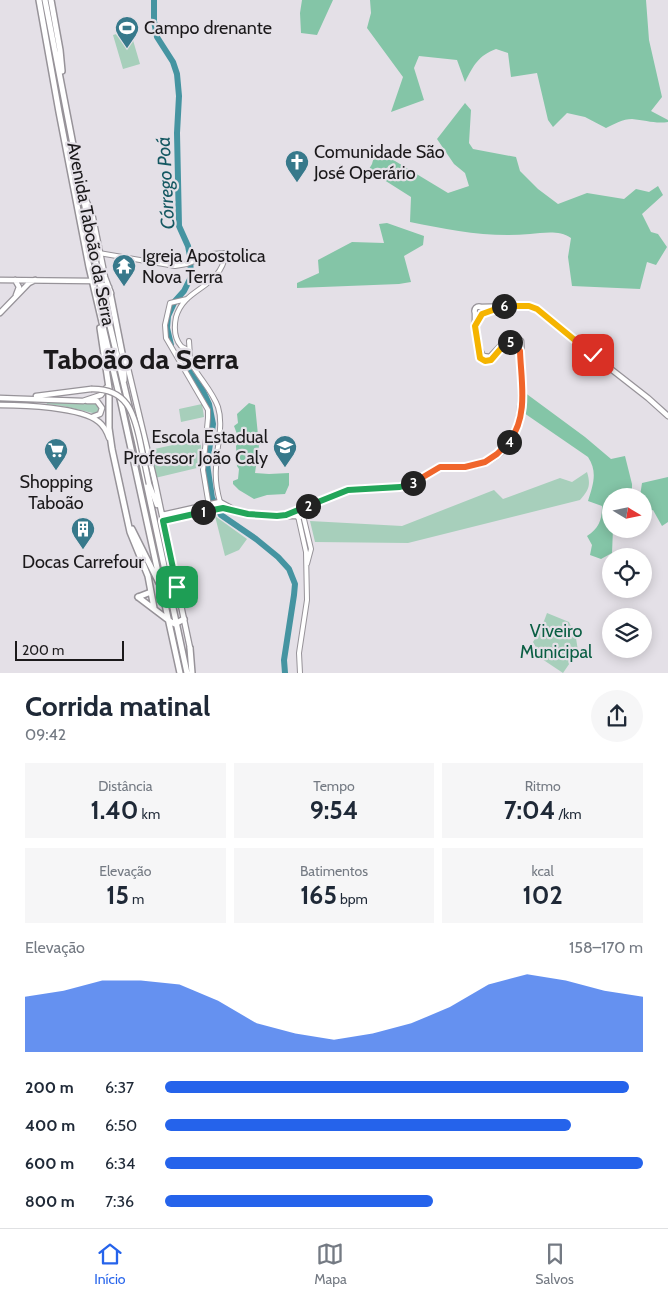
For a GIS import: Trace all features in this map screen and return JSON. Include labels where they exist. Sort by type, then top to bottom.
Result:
[{"type":"highway","name":"Avenida Taboão da Serra","points":[[39,0],[93,282],[180,673]]},
{"type":"highway","name":"Avenida Taboão da Serra","points":[[46,0],[100,284],[187,673]]},
{"type":"highway","points":[[51,0],[60,50],[63,94]]},
{"type":"highway","points":[[109,289],[124,363],[124,388]]},
{"type":"highway","points":[[101,319],[107,380],[109,434],[127,519],[133,542],[148,576],[154,608]]},
{"type":"highway","points":[[127,519],[161,586]]},
{"type":"highway","points":[[151,592],[138,597],[176,624],[184,620]]},
{"type":"highway","points":[[190,648],[192,673]]},
{"type":"main road","points":[[83,194],[92,213],[99,253],[115,303],[123,348],[190,648]]},
{"type":"main road","points":[[0,313],[29,283],[36,279]]},
{"type":"main road","points":[[0,280],[36,279],[93,282],[109,289]]},
{"type":"main road","points":[[15,280],[19,288],[16,296]]},
{"type":"main road","points":[[21,280],[23,284],[22,291]]},
{"type":"main road","points":[[475,313],[477,315],[482,314],[500,306]]},
{"type":"main road","points":[[520,351],[511,342],[505,344],[491,360],[485,361],[480,358],[475,326],[476,308],[529,306],[542,312],[668,416]]},
{"type":"main road","points":[[475,326],[482,314],[483,310],[480,307]]},
{"type":"main road","points":[[162,516],[220,506],[254,515],[300,513],[318,502],[356,489],[393,488],[410,485],[440,467],[465,467],[485,462],[503,449],[518,427],[522,399],[520,341],[516,337],[508,338],[490,357],[483,356],[478,346]]},
{"type":"main road","points":[[83,401],[102,393],[105,390],[107,380]]},
{"type":"main road","points":[[25,398],[92,389],[101,389],[115,394],[130,407],[149,484],[162,516]]},
{"type":"main road","points":[[0,398],[97,401],[101,404],[102,408],[100,414],[91,417]]},
{"type":"main road","points":[[0,405],[35,406],[91,417],[104,426],[112,448]]},
{"type":"street","points":[[99,253],[175,266],[187,264],[212,254],[226,253],[222,268],[211,282],[185,299],[172,303],[165,325],[166,338],[208,410],[203,470],[210,507]]},
{"type":"street","points":[[185,299],[178,311],[175,329],[178,341],[187,350],[191,361],[218,407],[220,425],[216,469],[220,506]]},
{"type":"street","points":[[189,341],[191,361]]},
{"type":"street","points":[[300,513],[306,549],[308,600],[299,654],[300,673]]},
{"type":"street","points":[[300,513],[311,551],[306,566]]},
{"type":"street","points":[[306,549],[311,551]]},
{"type":"green space","points":[[302,0],[333,0],[317,35],[301,33],[300,13]]},
{"type":"green space","points":[[370,0],[646,0],[649,40],[662,97],[651,111],[668,120],[668,122],[659,123],[629,119],[606,128],[585,117],[567,113],[553,127],[548,120],[537,73],[511,77],[508,53],[496,49],[485,54],[477,62],[465,82],[457,60],[419,56],[414,68],[424,100],[391,112],[403,77],[367,28],[371,13]]},
{"type":"green space","name":"Campo drenante","points":[[130,30],[140,64],[123,69],[113,35]]},
{"type":"green space","points":[[465,103],[471,110],[469,143],[473,149],[516,157],[520,171],[538,189],[558,204],[587,193],[624,199],[636,189],[649,192],[658,186],[663,195],[642,214],[651,232],[658,234],[667,247],[656,265],[647,262],[640,289],[572,286],[568,257],[571,238],[566,235],[551,233],[485,234],[410,222],[411,197],[381,178],[365,176],[372,164],[375,153],[395,161],[448,193],[469,186],[465,173],[454,164],[437,139]]},
{"type":"green space","points":[[387,223],[424,236],[423,245],[404,256],[411,282],[297,288],[297,283],[319,273],[318,260],[352,242],[384,243],[379,224]]},
{"type":"green space","points":[[524,392],[585,437],[611,459],[625,456],[632,488],[602,488],[602,506],[588,501],[594,473],[588,457],[524,413]]},
{"type":"green space","points":[[46,402],[95,403],[98,411],[97,414],[47,404]]},
{"type":"green space","points":[[249,403],[255,405],[259,445],[255,473],[289,473],[289,485],[285,494],[267,495],[254,499],[233,484],[233,481],[238,479],[239,469],[237,466],[236,446],[241,437],[237,434],[234,426],[238,423],[237,414]]},
{"type":"green space","points":[[202,404],[204,417],[181,422],[179,409]]},
{"type":"green space","points":[[200,439],[202,454],[200,454],[197,468],[155,478],[150,450]]},
{"type":"green space","points":[[587,472],[588,487],[580,500],[408,543],[315,542],[310,521],[402,526],[494,490],[503,499],[560,478],[572,482]]},
{"type":"green space","points":[[668,477],[668,522],[662,526],[652,510],[652,488],[641,488],[642,483]]},
{"type":"green space","points":[[602,511],[602,538],[613,538],[612,548],[602,548],[601,559],[590,555],[592,545],[587,536],[597,527]]},
{"type":"green space","points":[[215,516],[247,539],[239,550],[225,556]]},
{"type":"green space","name":"Viveiro Municipal","points":[[547,613],[569,622],[576,638],[578,651],[563,673],[536,655],[538,651],[533,642],[541,629]]},
{"type":"waterway","name":"Córrego Poá","points":[[154,0],[154,21],[157,37],[173,62],[177,74],[179,96],[177,133],[179,226],[188,246],[190,256],[191,277],[184,291],[175,301],[168,316],[167,328],[171,345]]},
{"type":"waterway","name":"Córrego Poá","points":[[177,354],[203,391],[209,404],[213,424],[207,464],[212,498],[221,515],[278,557],[289,569],[295,584],[284,660],[285,673]]},
{"type":"place","name":"Campo drenante","points":[[127,49]]},
{"type":"place","name":"Comunidade São José Operário","points":[[297,183]]},
{"type":"place","name":"Igreja Apostolica Nova Terra","points":[[124,287]]},
{"type":"place","name":"Escola Estadual Professor João Caly","points":[[285,468]]},
{"type":"place","name":"Shopping Taboão","points":[[56,471]]},
{"type":"place","name":"Docas Carrefour","points":[[83,550]]},
{"type":"district","name":"Taboão da Serra","points":[[141,359]]},
{"type":"route","points":[[177,587],[163,521],[219,508],[261,516],[286,515],[348,490],[400,487],[410,485],[427,473],[440,467],[473,466],[485,462],[503,449],[514,435],[521,416],[520,351],[511,342],[505,344],[493,359],[485,361],[480,358],[475,326],[482,314],[500,306],[529,306],[542,312],[593,355]]}]
